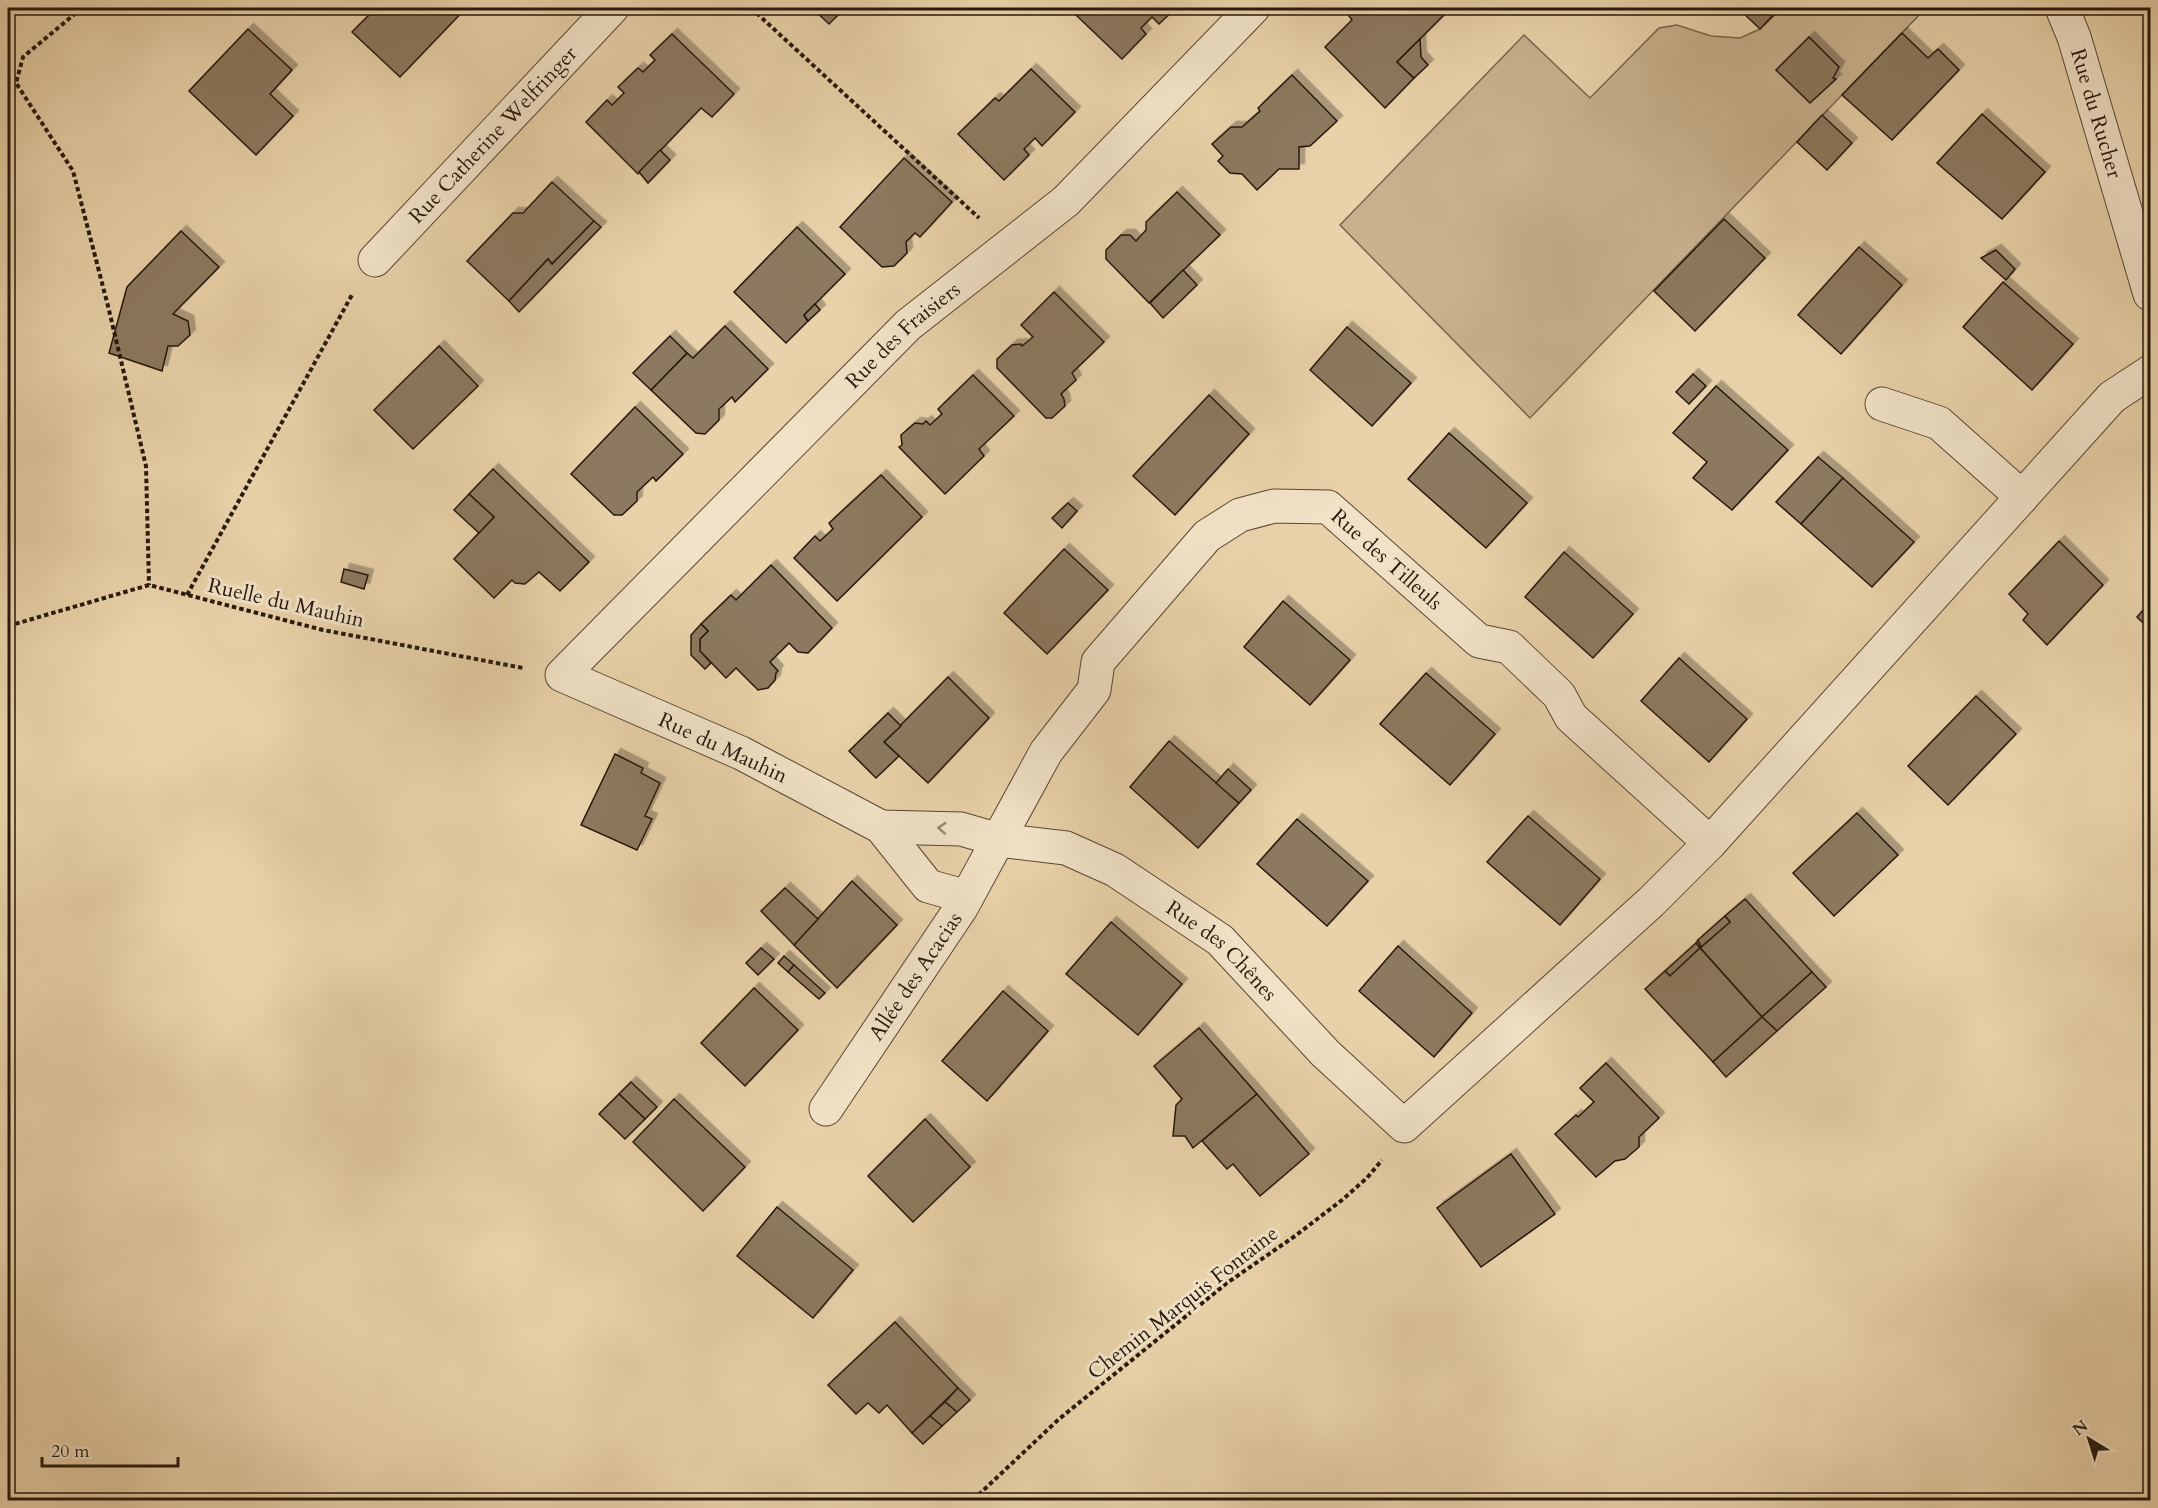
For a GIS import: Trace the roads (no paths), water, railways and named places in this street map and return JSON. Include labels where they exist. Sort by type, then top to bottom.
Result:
[{"type":"street","name":"Rue Catherine Welfringer","points":[[375,260],[612,8]]},
{"type":"street","name":"Rue des Fraisiers","points":[[562,675],[908,325],[1066,201],[1253,8]]},
{"type":"street","name":"Rue du Rucher","points":[[2062,8],[2139,214],[2151,294]]},
{"type":"street","points":[[1710,843],[2112,397],[2151,372]]},
{"type":"street","points":[[1882,404],[1939,423],[2022,497]]},
{"type":"street","name":"Rue des Tilleuls","points":[[999,840],[1046,752],[1094,690],[1098,662],[1207,536],[1240,515],[1274,506],[1328,507],[1479,641],[1509,647],[1559,695],[1571,717],[1710,843]]},
{"type":"street","name":"Rue du Mauhin","points":[[562,675],[741,753],[881,827],[928,886],[967,897]]},
{"type":"street","name":"Rue du Mauhin","points":[[881,827],[961,829],[999,840]]},
{"type":"street","name":"Rue des Chênes","points":[[999,840],[1066,848],[1115,870],[1220,940],[1325,1053],[1404,1126],[1652,902],[1710,843]]},
{"type":"street","name":"Allée des Acacias","points":[[825,1109],[962,908],[999,840]]}]
